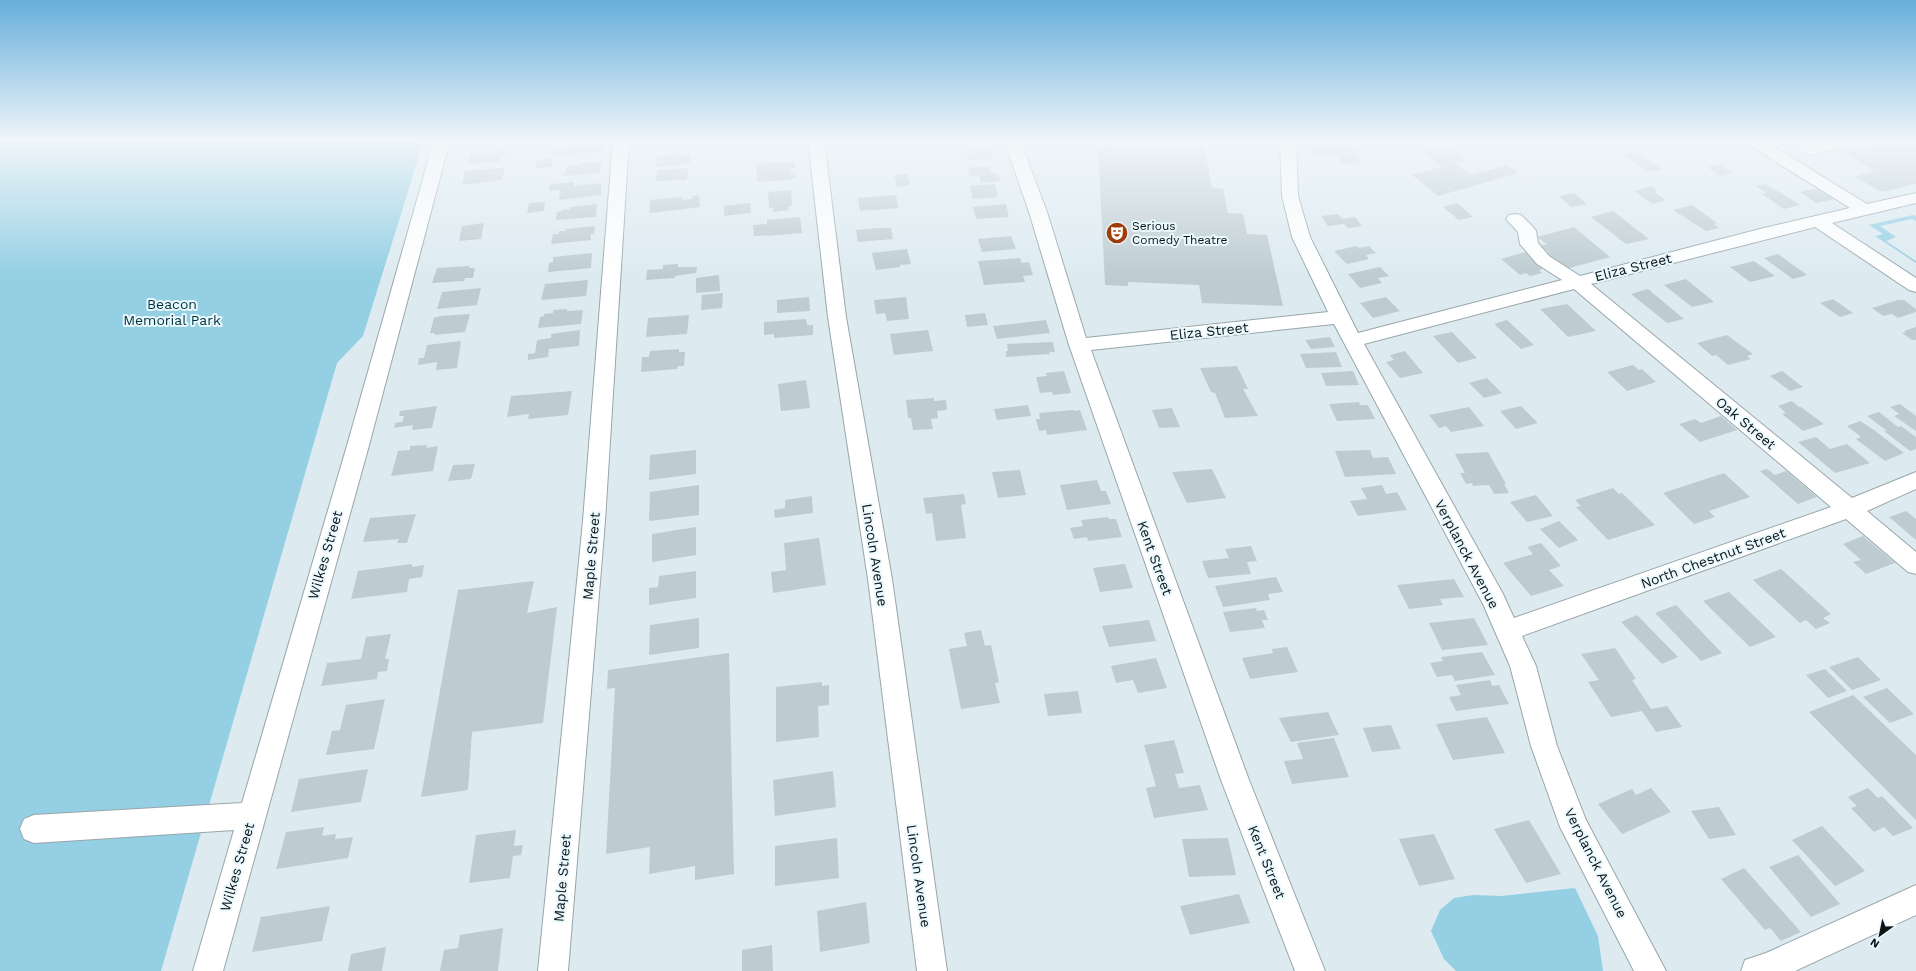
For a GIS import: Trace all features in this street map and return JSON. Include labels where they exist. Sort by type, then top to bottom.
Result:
[{"type":"street","name":"Wilkes Street","points":[[208,971],[357,449],[430,185]]},
{"type":"street","name":"Maple Street","points":[[553,971],[594,521],[618,185]]},
{"type":"street","name":"Lincoln Avenue","points":[[821,185],[837,317],[880,580],[932,971]]},
{"type":"street","name":"Kent Street","points":[[1028,185],[1038,212],[1078,345],[1235,780],[1310,971]]},
{"type":"street","name":"Verplanck Avenue","points":[[1290,185],[1290,196],[1299,230],[1340,317],[1494,601],[1508,631],[1523,666],[1544,746],[1574,827],[1651,971]]},
{"type":"street","points":[[1825,185],[1864,210]]},
{"type":"street","name":"Eliza Street","points":[[1352,341],[1576,281],[1818,221],[1864,210],[1912,203]]},
{"type":"street","name":"Oak Street","points":[[1515,219],[1527,231],[1529,244],[1543,260],[1576,281],[1916,565]]},
{"type":"street","points":[[1818,221],[1916,286]]},
{"type":"street","name":"Eliza Street","points":[[1078,345],[1340,317]]},
{"type":"street","name":"North Chestnut Street","points":[[1508,631],[1849,509],[1916,480]]},
{"type":"street","points":[[34,829],[252,816]]},
{"type":"street","points":[[1756,971],[1769,967],[1916,900]]},
{"type":"green space","name":"Beacon Memorial Park","points":[[0,185],[410,185],[363,336],[337,363],[161,971],[0,971]]},
{"type":"green space","points":[[1913,215],[1916,216],[1916,221],[1912,219],[1880,226],[1896,237],[1886,241],[1916,261],[1916,263],[1875,236],[1883,234],[1869,225]]},
{"type":"green space","points":[[1575,888],[1598,936],[1603,971],[1456,971],[1444,959],[1431,931],[1440,910],[1454,898],[1473,895],[1502,896]]},
{"type":"building","points":[[550,185],[601,185],[601,195],[559,200],[560,190],[550,191],[550,188],[548,188]]},
{"type":"building","points":[[995,185],[998,197],[973,199],[970,186]]},
{"type":"building","points":[[1100,185],[1211,185],[1212,188],[1223,189],[1228,213],[1243,214],[1247,234],[1267,235],[1283,306],[1202,303],[1199,285],[1128,282],[1128,286],[1105,285]]},
{"type":"building","points":[[1425,185],[1476,185],[1438,196]]},
{"type":"building","points":[[1767,185],[1800,205],[1784,209],[1762,194],[1766,193],[1756,186]]},
{"type":"building","points":[[1870,185],[1910,185],[1882,192]]},
{"type":"building","points":[[1651,186],[1658,191],[1654,192],[1665,200],[1652,204],[1634,191]]},
{"type":"building","points":[[1819,188],[1835,199],[1816,203],[1800,192]]},
{"type":"building","points":[[791,190],[792,206],[788,206],[789,210],[773,212],[773,208],[769,208],[768,192]]},
{"type":"building","points":[[1574,193],[1587,204],[1571,207],[1559,196]]},
{"type":"building","points":[[699,195],[700,207],[650,213],[650,200],[682,197],[682,200],[692,199],[692,196]]},
{"type":"building","points":[[896,195],[898,208],[860,211],[858,198]]},
{"type":"building","points":[[545,202],[544,211],[527,213],[529,203]]},
{"type":"building","points":[[750,203],[751,213],[724,216],[724,206]]},
{"type":"building","points":[[1457,203],[1473,217],[1459,220],[1443,207]]},
{"type":"building","points":[[597,204],[596,217],[556,220],[557,212],[562,210],[570,209],[570,207]]},
{"type":"building","points":[[1006,204],[1009,217],[976,219],[973,207]]},
{"type":"building","points":[[1692,205],[1717,223],[1714,224],[1719,228],[1706,231],[1673,210]]},
{"type":"building","points":[[1613,211],[1649,239],[1626,244],[1591,217]]},
{"type":"building","points":[[1338,214],[1342,219],[1355,217],[1362,226],[1348,228],[1344,224],[1328,226],[1321,216]]},
{"type":"building","points":[[800,217],[802,233],[754,236],[753,225],[767,224],[767,220]]},
{"type":"building","points":[[484,223],[481,239],[459,241],[462,226]]},
{"type":"building","points":[[595,226],[594,234],[591,234],[591,240],[551,244],[553,234],[559,234],[559,231]]},
{"type":"building","points":[[1574,227],[1610,257],[1562,270],[1544,254],[1549,253],[1541,246],[1547,244],[1537,237]]},
{"type":"building","points":[[891,228],[893,239],[858,242],[856,230]]},
{"type":"building","points":[[1011,236],[1016,249],[982,252],[978,239]]},
{"type":"building","points":[[1356,246],[1359,248],[1369,246],[1376,253],[1366,255],[1369,259],[1347,264],[1334,251]]},
{"type":"building","points":[[907,249],[911,264],[876,270],[872,253]]},
{"type":"building","points":[[1525,252],[1545,268],[1539,270],[1542,273],[1530,276],[1526,273],[1520,275],[1501,259]]},
{"type":"building","points":[[592,253],[591,268],[548,272],[549,263],[553,262],[553,257]]},
{"type":"building","points":[[1778,254],[1807,275],[1793,279],[1764,258]]},
{"type":"building","points":[[1020,258],[1022,263],[1029,262],[1033,275],[1023,276],[1025,282],[984,285],[978,261]]},
{"type":"building","points":[[1754,261],[1775,276],[1750,282],[1730,267]]},
{"type":"building","points":[[678,264],[678,267],[697,267],[696,273],[675,276],[675,278],[646,280],[647,270],[663,269],[663,265]]},
{"type":"building","points":[[469,266],[469,268],[475,268],[473,278],[465,278],[464,281],[432,283],[437,268]]},
{"type":"building","points":[[1380,267],[1389,276],[1378,278],[1382,283],[1360,288],[1348,274]]},
{"type":"building","points":[[719,275],[720,291],[696,293],[696,278]]},
{"type":"building","points":[[1686,279],[1714,302],[1692,307],[1664,285]]},
{"type":"building","points":[[588,280],[586,296],[541,300],[545,284]]},
{"type":"building","points":[[481,288],[477,305],[437,309],[442,292]]},
{"type":"building","points":[[1648,289],[1684,319],[1667,323],[1631,294]]},
{"type":"building","points":[[723,293],[722,308],[701,310],[702,295]]},
{"type":"building","points":[[809,297],[810,311],[777,313],[777,300]]},
{"type":"building","points":[[906,297],[909,319],[887,321],[885,313],[876,314],[874,300]]},
{"type":"building","points":[[1386,297],[1400,311],[1373,318],[1360,303]]},
{"type":"building","points":[[1833,299],[1853,313],[1840,317],[1820,303]]},
{"type":"building","points":[[1898,300],[1904,300],[1916,309],[1916,312],[1898,318],[1892,314],[1883,316],[1872,308]]},
{"type":"building","points":[[1567,304],[1596,331],[1568,337],[1540,309]]},
{"type":"building","points":[[567,309],[567,311],[583,310],[581,324],[538,328],[540,317],[544,316],[544,314],[553,313],[553,310]]},
{"type":"building","points":[[985,313],[988,325],[967,327],[965,315]]},
{"type":"building","points":[[470,314],[465,332],[434,335],[435,333],[430,333],[434,318],[440,316]]},
{"type":"building","points":[[689,315],[687,334],[646,337],[648,318]]},
{"type":"building","points":[[806,319],[807,325],[813,325],[813,335],[774,338],[774,334],[764,335],[764,322]]},
{"type":"building","points":[[1046,320],[1050,333],[997,339],[993,326]]},
{"type":"building","points":[[1507,320],[1534,345],[1521,349],[1494,324]]},
{"type":"building","points":[[1916,327],[1916,340],[1912,340],[1902,333],[1906,332],[1904,331]]},
{"type":"building","points":[[580,330],[579,346],[549,349],[548,357],[528,360],[528,354],[535,353],[537,340],[551,338],[551,334]]},
{"type":"building","points":[[928,330],[933,351],[894,355],[890,334]]},
{"type":"building","points":[[1452,332],[1477,358],[1458,363],[1433,336]]},
{"type":"building","points":[[1727,335],[1753,354],[1747,356],[1751,359],[1728,365],[1716,355],[1712,356],[1697,343]]},
{"type":"building","points":[[1330,337],[1335,347],[1311,349],[1305,340]]},
{"type":"building","points":[[461,341],[457,368],[436,370],[437,362],[418,365],[419,358],[424,358],[427,345]]},
{"type":"building","points":[[1053,342],[1055,352],[1049,352],[1050,354],[1006,357],[1006,351],[1008,351],[1007,344]]},
{"type":"building","points":[[679,349],[679,352],[685,352],[684,366],[678,366],[677,369],[641,372],[642,357],[649,357],[650,351]]},
{"type":"building","points":[[1405,351],[1423,373],[1400,378],[1386,362],[1394,360],[1390,355]]},
{"type":"building","points":[[1336,352],[1342,367],[1306,368],[1300,354]]},
{"type":"building","points":[[1633,365],[1639,370],[1642,369],[1656,382],[1627,391],[1607,372]]},
{"type":"building","points":[[1237,366],[1248,389],[1243,389],[1258,416],[1225,418],[1215,393],[1211,392],[1200,368]]},
{"type":"building","points":[[1064,371],[1071,393],[1053,395],[1052,392],[1040,393],[1036,377],[1047,376],[1046,373]]},
{"type":"building","points":[[1353,371],[1359,385],[1326,386],[1321,373]]},
{"type":"building","points":[[1782,371],[1803,387],[1790,391],[1770,376]]},
{"type":"building","points":[[1487,378],[1502,393],[1484,398],[1469,383]]},
{"type":"building","points":[[806,380],[810,408],[781,411],[778,384]]},
{"type":"building","points":[[572,391],[568,415],[528,419],[529,414],[507,417],[511,396]]},
{"type":"building","points":[[934,398],[934,401],[946,400],[947,410],[937,411],[938,418],[931,419],[933,429],[913,430],[911,418],[908,418],[906,400]]},
{"type":"building","points":[[1792,401],[1824,424],[1803,431],[1782,414],[1786,413],[1778,406]]},
{"type":"building","points":[[1359,402],[1360,405],[1368,405],[1375,419],[1337,421],[1329,404]]},
{"type":"building","points":[[1900,404],[1916,416],[1916,431],[1894,416],[1899,414],[1890,407]]},
{"type":"building","points":[[1028,405],[1031,416],[997,420],[994,409]]},
{"type":"building","points":[[437,406],[432,428],[412,430],[413,425],[394,428],[395,423],[402,422],[404,416],[399,416],[400,411]]},
{"type":"building","points":[[1521,406],[1538,423],[1516,429],[1500,411]]},
{"type":"building","points":[[1469,407],[1484,426],[1451,432],[1446,426],[1439,428],[1429,415]]},
{"type":"building","points":[[1172,408],[1180,427],[1159,428],[1152,410]]},
{"type":"building","points":[[1080,410],[1087,430],[1047,435],[1046,430],[1039,431],[1036,419],[1040,419],[1039,413]]},
{"type":"building","points":[[1879,412],[1898,427],[1901,426],[1916,437],[1916,449],[1910,451],[1867,416]]},
{"type":"building","points":[[1721,416],[1737,430],[1700,442],[1679,424],[1695,419],[1701,423]]},
{"type":"building","points":[[1860,421],[1904,453],[1885,461],[1856,439],[1861,437],[1847,426]]},
{"type":"building","points":[[1816,437],[1830,449],[1847,444],[1870,463],[1835,473],[1798,442]]},
{"type":"building","points":[[427,445],[426,448],[438,446],[433,471],[391,476],[398,451],[410,450],[410,446]]},
{"type":"building","points":[[696,450],[696,474],[649,480],[650,455]]},
{"type":"building","points":[[1370,450],[1373,458],[1388,457],[1396,474],[1345,477],[1335,451]]},
{"type":"building","points":[[1488,452],[1506,484],[1504,484],[1509,493],[1494,494],[1489,485],[1473,486],[1472,483],[1466,484],[1460,473],[1465,473],[1455,454]]},
{"type":"building","points":[[475,464],[471,479],[448,481],[453,465]]},
{"type":"building","points":[[1212,469],[1226,498],[1187,503],[1172,472]]},
{"type":"building","points":[[1767,469],[1775,475],[1786,471],[1817,497],[1798,504],[1760,471]]},
{"type":"building","points":[[1020,470],[1026,495],[998,498],[992,472]]},
{"type":"building","points":[[1724,473],[1750,497],[1709,511],[1715,517],[1694,524],[1663,493]]},
{"type":"building","points":[[1097,480],[1101,491],[1106,491],[1111,504],[1067,510],[1060,485]]},
{"type":"building","points":[[699,485],[699,515],[649,521],[650,492]]},
{"type":"building","points":[[1382,485],[1386,494],[1397,492],[1407,510],[1358,516],[1350,501],[1367,499],[1361,488]]},
{"type":"building","points":[[1613,488],[1619,494],[1622,493],[1655,525],[1608,540],[1576,507],[1581,506],[1575,500]]},
{"type":"building","points":[[964,494],[966,504],[961,505],[966,538],[936,541],[932,513],[926,514],[923,498]]},
{"type":"building","points":[[1536,495],[1553,516],[1527,522],[1510,502]]},
{"type":"building","points":[[812,496],[813,513],[775,518],[774,510],[785,508],[785,500]]},
{"type":"building","points":[[1906,511],[1916,519],[1916,540],[1889,517]]},
{"type":"building","points":[[416,514],[407,543],[397,543],[399,539],[363,542],[370,518]]},
{"type":"building","points":[[1108,517],[1109,519],[1116,519],[1122,537],[1088,541],[1087,537],[1074,539],[1070,528],[1083,526],[1081,520]]},
{"type":"building","points":[[1559,521],[1578,540],[1559,548],[1540,529]]},
{"type":"building","points":[[696,527],[696,555],[652,562],[652,534]]},
{"type":"building","points":[[1863,536],[1895,563],[1866,574],[1853,562],[1861,560],[1843,544]]},
{"type":"building","points":[[819,538],[826,585],[773,593],[771,572],[786,570],[784,543]]},
{"type":"building","points":[[1541,543],[1561,566],[1549,570],[1564,586],[1531,596],[1503,563],[1533,554],[1527,547]]},
{"type":"building","points":[[1251,546],[1257,561],[1247,562],[1251,574],[1208,578],[1202,561],[1229,558],[1225,549]]},
{"type":"building","points":[[412,564],[412,567],[424,565],[422,577],[409,579],[407,592],[351,599],[358,571]]},
{"type":"building","points":[[1125,564],[1133,588],[1100,592],[1093,568]]},
{"type":"building","points":[[1781,569],[1831,614],[1823,618],[1830,623],[1816,629],[1806,620],[1800,623],[1753,580]]},
{"type":"building","points":[[696,571],[696,598],[649,605],[649,588],[658,587],[659,576]]},
{"type":"building","points":[[1276,577],[1283,592],[1268,594],[1270,600],[1223,607],[1215,586]]},
{"type":"building","points":[[1454,579],[1464,597],[1440,599],[1443,605],[1409,609],[1397,585]]},
{"type":"building","points":[[534,581],[527,613],[557,607],[543,723],[472,732],[468,790],[421,797],[458,590]]},
{"type":"building","points":[[1729,592],[1776,637],[1750,647],[1703,601]]},
{"type":"building","points":[[1676,605],[1722,653],[1701,661],[1655,613]]},
{"type":"building","points":[[1256,608],[1257,611],[1264,610],[1268,620],[1262,620],[1265,628],[1230,632],[1223,612]]},
{"type":"building","points":[[1637,615],[1678,657],[1662,664],[1621,622]]},
{"type":"building","points":[[699,618],[699,648],[649,655],[650,625]]},
{"type":"building","points":[[1474,618],[1488,645],[1442,650],[1429,623]]},
{"type":"building","points":[[1149,620],[1156,641],[1109,647],[1102,626]]},
{"type":"building","points":[[981,630],[985,646],[991,645],[999,682],[995,683],[1000,703],[961,709],[949,649],[967,646],[964,633]]},
{"type":"building","points":[[391,634],[385,659],[389,659],[387,671],[378,672],[377,679],[321,686],[327,663],[361,659],[366,637]]},
{"type":"building","points":[[1287,647],[1298,672],[1250,679],[1242,658],[1273,653],[1272,649]]},
{"type":"building","points":[[1615,648],[1636,679],[1632,680],[1651,709],[1667,706],[1682,727],[1656,732],[1642,711],[1611,717],[1588,682],[1599,680],[1581,654]]},
{"type":"building","points":[[1482,652],[1495,675],[1455,681],[1452,675],[1437,677],[1430,663],[1443,661],[1441,657]]},
{"type":"building","points":[[729,653],[734,874],[695,880],[695,866],[649,874],[650,847],[606,854],[615,688],[607,689],[608,670]]},
{"type":"building","points":[[1858,657],[1881,680],[1852,690],[1829,667]]},
{"type":"building","points":[[1156,658],[1167,688],[1138,693],[1133,680],[1116,683],[1111,666]]},
{"type":"building","points":[[1825,669],[1847,691],[1828,698],[1806,675]]},
{"type":"building","points":[[1490,680],[1492,686],[1499,685],[1509,704],[1456,711],[1449,697],[1461,695],[1456,685]]},
{"type":"building","points":[[822,682],[822,686],[829,685],[829,705],[818,706],[819,737],[776,742],[776,687]]},
{"type":"building","points":[[1887,688],[1914,714],[1890,723],[1863,697]]},
{"type":"building","points":[[1078,691],[1082,713],[1048,716],[1044,694]]},
{"type":"building","points":[[1853,695],[1916,755],[1916,820],[1809,712]]},
{"type":"building","points":[[385,699],[374,749],[326,755],[332,731],[340,730],[346,705]]},
{"type":"building","points":[[1328,712],[1339,735],[1291,742],[1279,718]]},
{"type":"building","points":[[1487,717],[1505,753],[1453,760],[1436,724]]},
{"type":"building","points":[[1391,725],[1401,749],[1372,752],[1363,728]]},
{"type":"building","points":[[1334,738],[1349,777],[1292,784],[1284,761],[1303,759],[1297,743]]},
{"type":"building","points":[[1174,740],[1184,773],[1175,774],[1179,788],[1200,785],[1208,810],[1154,818],[1146,788],[1156,786],[1144,745]]},
{"type":"building","points":[[368,769],[361,802],[291,812],[299,779]]},
{"type":"building","points":[[833,771],[836,807],[775,816],[773,780]]},
{"type":"building","points":[[1651,788],[1671,812],[1622,834],[1598,804],[1632,789],[1636,795]]},
{"type":"building","points":[[1868,788],[1878,798],[1882,796],[1913,828],[1893,836],[1884,827],[1874,832],[1851,808],[1857,806],[1848,797]]},
{"type":"building","points":[[1719,807],[1736,835],[1709,839],[1691,811]]},
{"type":"building","points":[[1529,820],[1561,874],[1526,883],[1494,829]]},
{"type":"building","points":[[1822,826],[1865,871],[1835,886],[1792,840]]},
{"type":"building","points":[[324,827],[322,836],[336,834],[335,839],[353,837],[348,858],[276,869],[286,832]]},
{"type":"building","points":[[516,830],[514,846],[523,845],[521,855],[513,856],[510,878],[469,883],[476,835]]},
{"type":"building","points":[[1434,834],[1455,879],[1419,886],[1399,839]]},
{"type":"building","points":[[837,838],[839,878],[775,886],[775,846]]},
{"type":"building","points":[[1228,838],[1236,875],[1189,877],[1182,839]]},
{"type":"building","points":[[1798,855],[1840,904],[1811,917],[1769,867]]},
{"type":"building","points":[[1744,868],[1801,932],[1781,941],[1770,928],[1765,930],[1721,879]]},
{"type":"building","points":[[1239,894],[1250,923],[1190,935],[1180,906]]},
{"type":"building","points":[[866,902],[870,943],[820,952],[817,911]]},
{"type":"building","points":[[330,906],[322,941],[252,952],[261,917]]},
{"type":"building","points":[[503,928],[498,971],[440,971],[444,950],[458,948],[460,935]]},
{"type":"building","points":[[772,945],[773,971],[742,971],[742,950]]},
{"type":"building","points":[[386,947],[382,971],[348,971],[351,954]]},
{"type":"place","name":"Serious Comedy Theatre","points":[[1117,233]]}]
